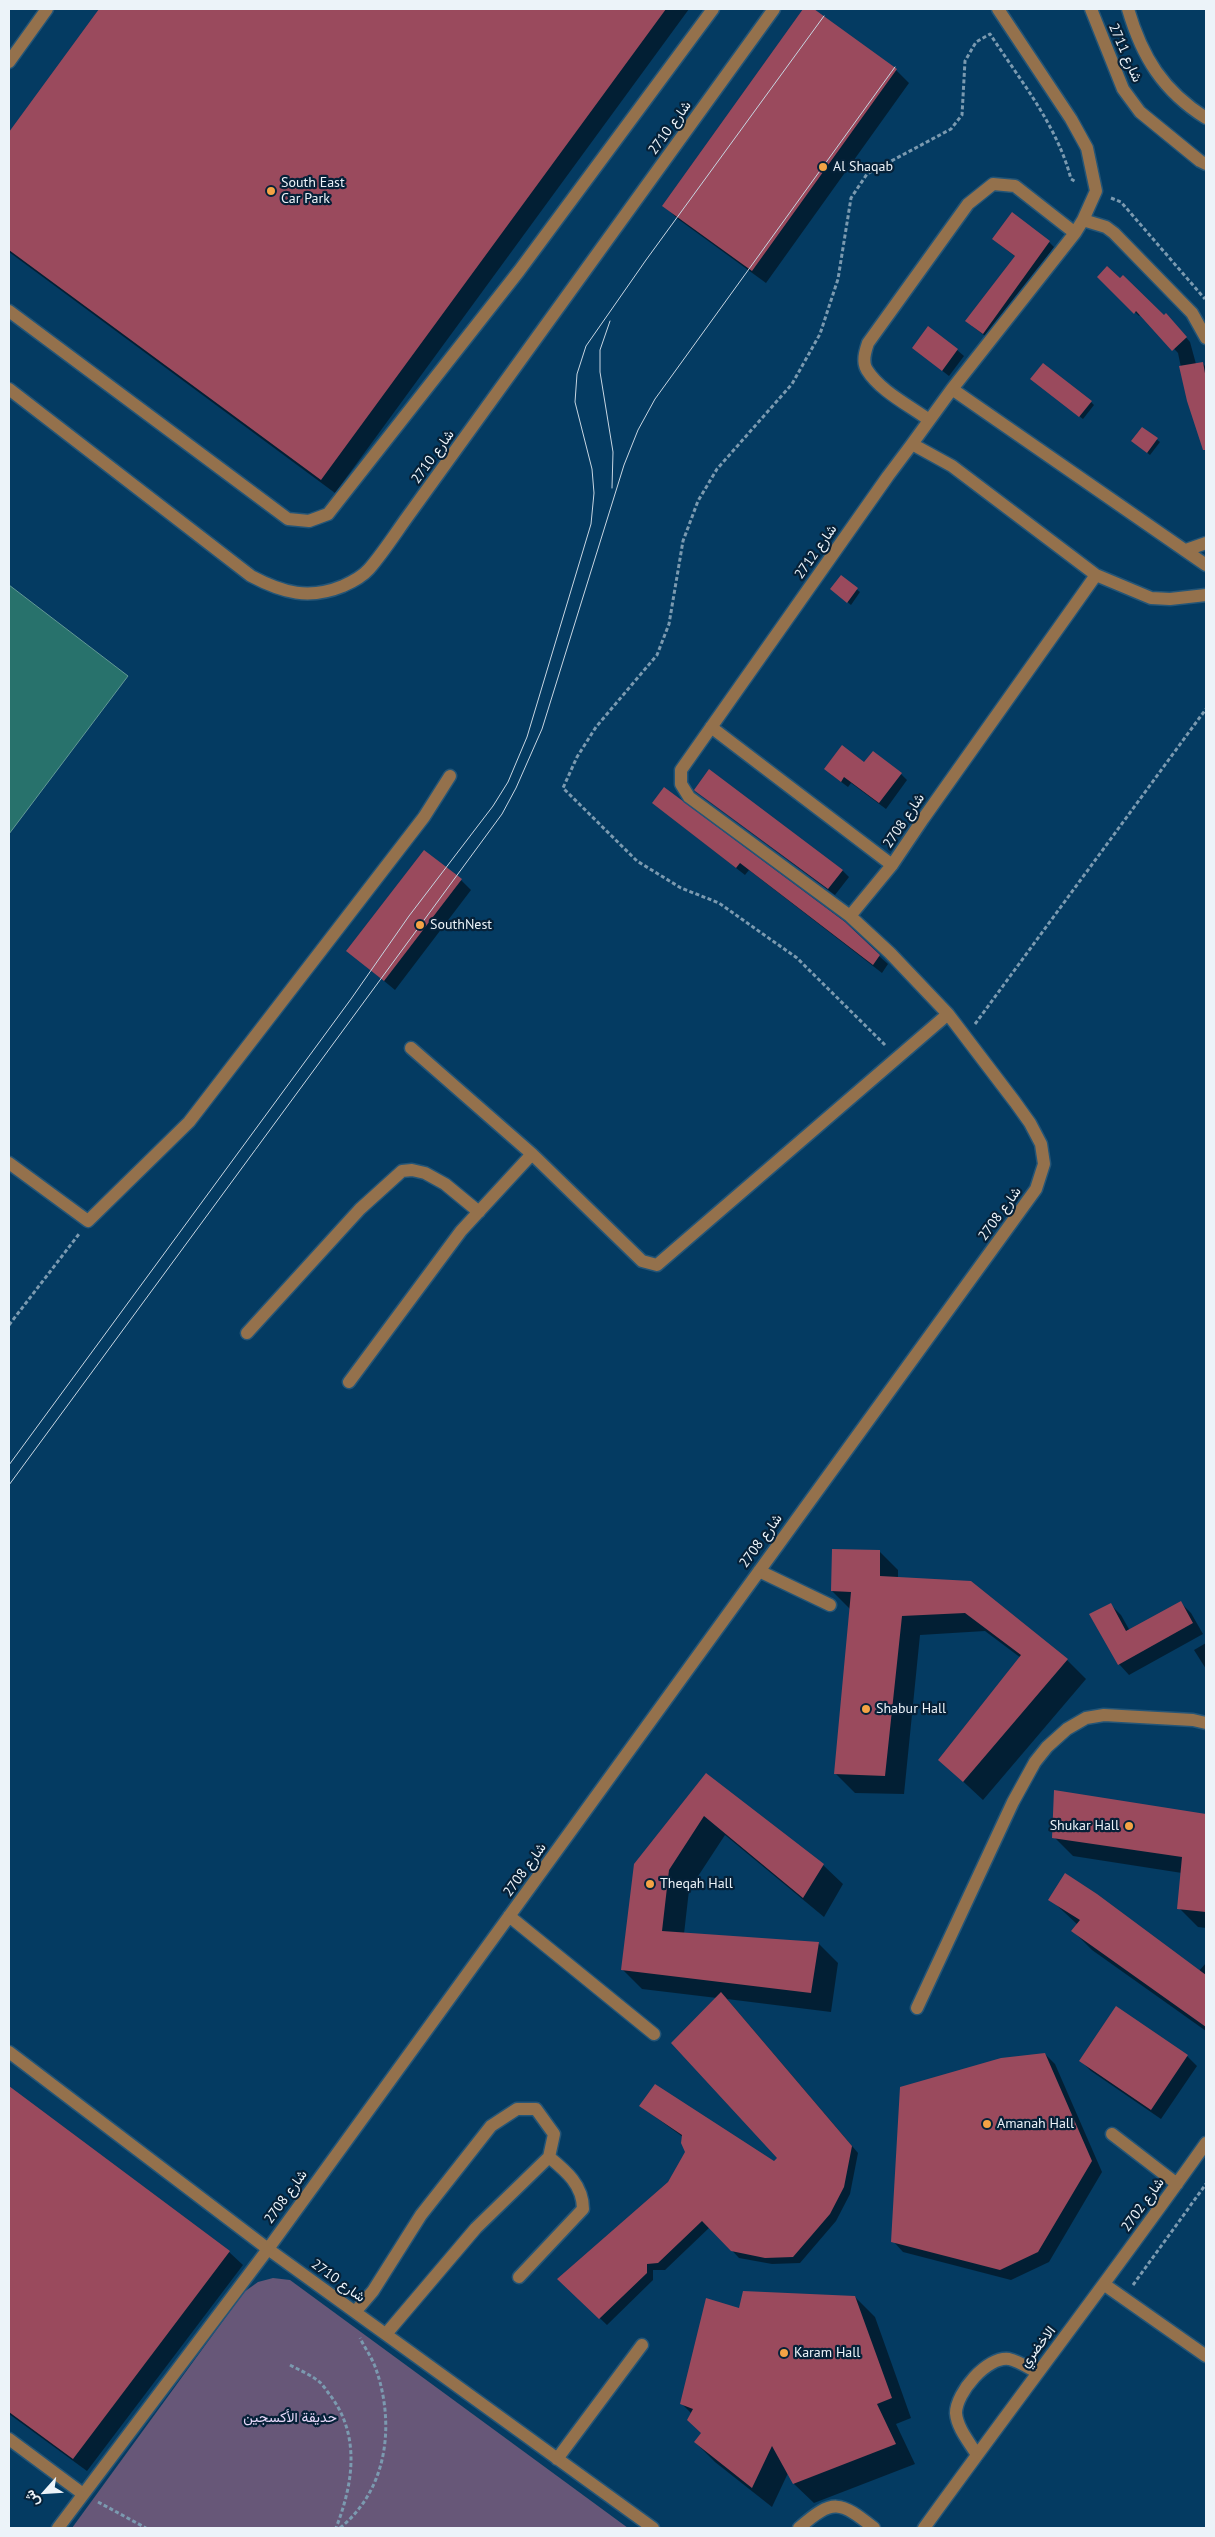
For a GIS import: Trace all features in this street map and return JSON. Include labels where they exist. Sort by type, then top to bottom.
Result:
[{"type":"street","points":[[9,62],[47,9]]},
{"type":"street","points":[[9,311],[288,519],[309,521],[328,514],[519,271],[712,9]]},
{"type":"street","name":"شارع 2710","points":[[9,389],[251,576],[269,585],[302,594],[325,593],[354,581],[368,570],[408,516],[774,9]]},
{"type":"street","points":[[998,9],[1075,126],[1086,148],[1096,191]]},
{"type":"street","name":"شارع 2711","points":[[1091,9],[1123,89],[1140,112],[1206,164]]},
{"type":"street","points":[[1128,9],[1134,30],[1156,71],[1170,92],[1206,118]]},
{"type":"street","points":[[929,420],[883,386],[867,370],[864,356],[868,344],[968,204],[993,184],[1015,186],[1075,233]]},
{"type":"street","name":"شارع 2712","points":[[850,916],[689,797],[684,790],[681,770],[929,420],[1075,233],[1096,191]]},
{"type":"street","points":[[1083,220],[1106,227],[1114,233],[1185,306],[1206,338]]},
{"type":"street","points":[[952,389],[1206,565]]},
{"type":"street","points":[[912,444],[952,466],[1096,574],[1151,598],[1170,599],[1206,595]]},
{"type":"street","points":[[1186,550],[1206,543]]},
{"type":"street","name":"شارع 2708","points":[[58,2528],[268,2248],[1036,1189],[1044,1164],[1040,1144],[1030,1123],[948,1014],[890,952],[850,916],[892,865],[922,819],[1096,574]]},
{"type":"street","points":[[711,728],[892,865]]},
{"type":"street","points":[[9,1163],[88,1221],[189,1122],[424,817],[450,776]]},
{"type":"street","points":[[411,1048],[532,1154],[642,1262],[657,1265],[948,1014]]},
{"type":"street","points":[[348,1382],[461,1231],[532,1154]]},
{"type":"street","points":[[247,1333],[360,1209],[402,1171],[426,1172],[445,1184],[479,1212]]},
{"type":"street","points":[[759,1571],[830,1605]]},
{"type":"street","points":[[917,2008],[1013,1802],[1035,1762],[1047,1747],[1067,1729],[1086,1718],[1104,1715],[1193,1720],[1206,1723]]},
{"type":"street","points":[[510,1916],[654,2034]]},
{"type":"street","name":"شارع 2710","points":[[9,2052],[268,2248],[653,2528]]},
{"type":"street","points":[[355,2312],[373,2292],[421,2215],[490,2126],[517,2109],[536,2110],[554,2134],[548,2156],[476,2228],[386,2334]]},
{"type":"street","points":[[1112,2134],[1177,2184]]},
{"type":"street","name":"شارع 2702","points":[[1105,2285],[1206,2143]]},
{"type":"street","points":[[519,2277],[583,2209],[583,2198],[568,2172],[548,2156]]},
{"type":"street","points":[[1105,2285],[1206,2356]]},
{"type":"street","name":"الاخضري","points":[[924,2528],[1037,2372],[1105,2285]]},
{"type":"street","points":[[557,2459],[642,2345]]},
{"type":"street","points":[[977,2455],[960,2426],[956,2415],[958,2403],[968,2385],[989,2363],[1000,2360],[1009,2359],[1037,2372]]},
{"type":"street","points":[[9,2439],[83,2494]]},
{"type":"street","points":[[800,2528],[818,2512],[839,2506],[851,2510],[874,2528]]},
{"type":"path","points":[[898,1057],[797,958],[720,903],[682,888],[637,861],[563,788],[577,757],[596,727],[658,655],[669,624],[683,541],[698,502],[717,469],[792,384],[820,334],[838,279],[851,198],[867,174],[950,129],[962,116],[965,61],[976,42],[990,34],[1046,120],[1066,160],[1071,179],[1121,202],[1206,301]]},
{"type":"path","points":[[966,1036],[1206,709]]},
{"type":"path","points":[[9,1325],[88,1221]]},
{"type":"path","points":[[1124,2297],[1206,2184]]},
{"type":"path","points":[[340,2528],[360,2508],[370,2493],[383,2461],[386,2434],[386,2409],[382,2388],[375,2366],[359,2336]]},
{"type":"path","points":[[290,2365],[319,2381],[337,2405],[346,2425],[351,2459],[349,2488],[336,2528]]},
{"type":"path","points":[[83,2494],[146,2528]]},
{"type":"green space","name":"حديقة الأكسجين","points":[[273,2278],[290,2280],[628,2528],[72,2528],[244,2292],[258,2282]]},
{"type":"shaded area","points":[[9,585],[128,676],[9,834]]},
{"type":"building","name":"South East Car Park","points":[[99,9],[666,9],[321,480],[9,250],[9,132]]},
{"type":"building","points":[[803,9],[814,9],[897,69],[752,271],[662,206]]},
{"type":"building","points":[[1012,212],[1050,241],[983,334],[965,321],[1015,256],[992,239]]},
{"type":"building","points":[[1107,266],[1120,278],[1123,275],[1164,315],[1166,313],[1187,337],[1172,351],[1136,311],[1134,314],[1097,277]]},
{"type":"building","points":[[928,326],[958,349],[942,371],[912,348]]},
{"type":"building","points":[[1203,362],[1206,379],[1206,450],[1203,450],[1187,401],[1179,366]]},
{"type":"building","points":[[1043,363],[1092,401],[1079,417],[1030,379]]},
{"type":"building","points":[[1142,427],[1158,438],[1147,453],[1131,441]]},
{"type":"building","points":[[841,575],[858,588],[847,603],[830,589]]},
{"type":"building","points":[[842,745],[864,762],[873,751],[902,773],[879,803],[844,777],[841,782],[824,769]]},
{"type":"building","points":[[709,769],[843,870],[828,889],[694,790]]},
{"type":"building","points":[[664,787],[845,922],[880,955],[873,965],[740,863],[736,868],[652,803]]},
{"type":"building","points":[[424,850],[462,879],[384,981],[346,951]]},
{"type":"building","name":"Shabur Hall","points":[[832,1549],[880,1550],[880,1576],[971,1581],[1068,1659],[963,1782],[938,1760],[1021,1655],[965,1613],[902,1616],[885,1776],[834,1774],[851,1592],[831,1591]]},
{"type":"building","points":[[1181,1601],[1193,1623],[1118,1665],[1089,1614],[1111,1603],[1126,1631]]},
{"type":"building","name":"Theqah Hall","points":[[706,1773],[824,1864],[803,1898],[704,1816],[669,1870],[662,1931],[819,1942],[811,1993],[621,1970],[634,1864]]},
{"type":"building","name":"Shukar Hall","points":[[1054,1790],[1206,1814],[1206,1912],[1177,1909],[1182,1857],[1052,1838]]},
{"type":"building","points":[[1065,1873],[1097,1894],[1206,1975],[1206,2027],[1071,1931],[1080,1920],[1048,1900]]},
{"type":"building","points":[[721,1992],[852,2146],[844,2187],[830,2214],[793,2257],[765,2258],[731,2251],[702,2221],[658,2263],[647,2264],[647,2273],[599,2319],[557,2279],[668,2182],[685,2152],[681,2143],[682,2135],[639,2106],[655,2084],[774,2161],[777,2158],[671,2043]]},
{"type":"building","points":[[1116,2006],[1188,2055],[1151,2110],[1079,2061]]},
{"type":"building","name":"Amanah Hall","points":[[1045,2053],[1092,2161],[1038,2252],[1000,2270],[891,2242],[900,2087],[1001,2058]]},
{"type":"building","points":[[9,2086],[230,2251],[73,2459],[9,2412]]},
{"type":"building","name":"Karam Hall","points":[[743,2291],[855,2296],[892,2398],[877,2404],[896,2444],[793,2484],[772,2446],[752,2488],[694,2442],[701,2433],[687,2420],[693,2409],[680,2404],[706,2298],[739,2308]]},
{"type":"tram line","points":[[9,1465],[351,999],[409,916],[493,806],[508,782],[527,737],[591,524],[594,493],[592,469],[575,402],[577,374],[586,346],[646,260],[824,16]]},
{"type":"tram line","points":[[9,1485],[502,814],[516,788],[542,729],[624,465],[638,430],[655,399],[895,67]]},
{"type":"tram line","points":[[610,321],[600,350],[600,372],[613,452],[612,488]]},
{"type":"place","name":"Al Shaqab","points":[[823,167]]},
{"type":"place","name":"South East Car Park","points":[[271,191]]},
{"type":"place","name":"SouthNest","points":[[420,925]]},
{"type":"place","name":"Shabur Hall","points":[[866,1709]]},
{"type":"place","name":"Shukar Hall","points":[[1129,1826]]},
{"type":"place","name":"Theqah Hall","points":[[650,1884]]},
{"type":"place","name":"Amanah Hall","points":[[987,2124]]},
{"type":"place","name":"Karam Hall","points":[[784,2353]]}]
